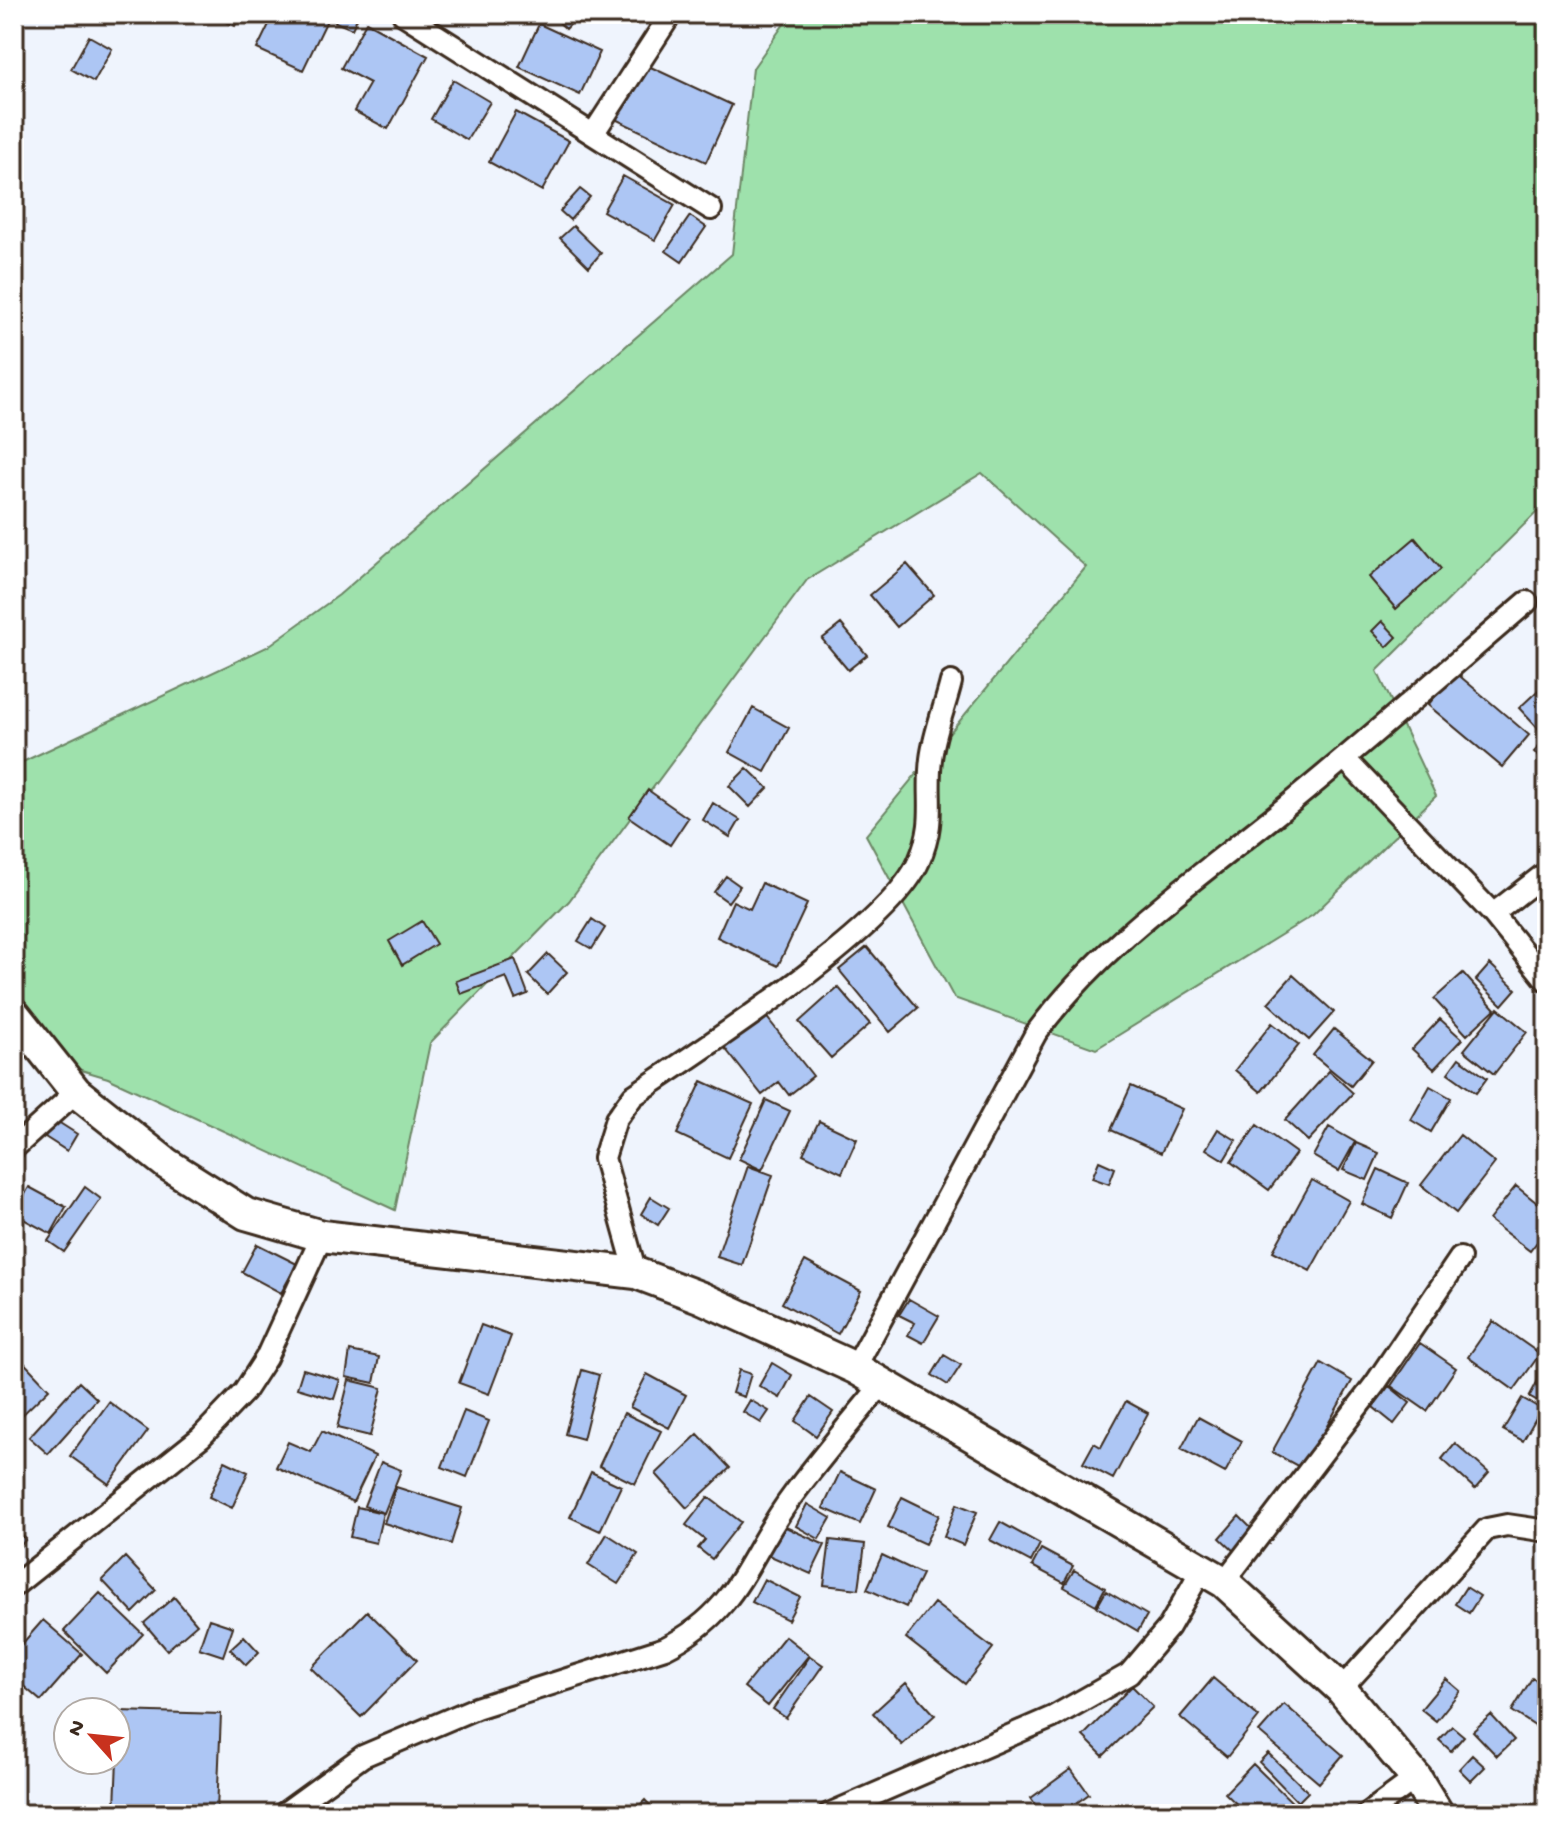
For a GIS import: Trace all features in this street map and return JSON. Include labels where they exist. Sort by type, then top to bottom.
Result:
[{"type":"street","points":[[593,134],[671,14]]},
{"type":"street","points":[[416,17],[711,209]]},
{"type":"street","points":[[855,1368],[1036,1033],[1067,990],[1112,947],[1345,759],[1527,602]]},
{"type":"street","points":[[636,1273],[604,1158],[616,1119],[633,1096],[853,936],[903,888],[918,863],[931,828],[931,759],[951,682]]},
{"type":"street","points":[[1345,759],[1493,914],[1547,981]]},
{"type":"street","points":[[1493,914],[1547,872]]},
{"type":"street","points":[[14,1014],[76,1092],[167,1164],[246,1214],[322,1236],[636,1273],[702,1298],[855,1368],[1213,1576],[1341,1689],[1416,1778],[1438,1814]]},
{"type":"street","points":[[14,1148],[76,1092]]},
{"type":"street","points":[[14,1586],[201,1437],[244,1392],[266,1358],[322,1236]]},
{"type":"street","points":[[839,1812],[1053,1717],[1129,1674],[1375,1384],[1460,1258]]},
{"type":"street","points":[[283,1814],[363,1756],[476,1708],[665,1648],[691,1635],[717,1614],[734,1592],[791,1497],[882,1384]]},
{"type":"street","points":[[1341,1689],[1487,1529],[1507,1525],[1547,1531]]},
{"type":"street","points":[[1367,1814],[1416,1778]]},
{"type":"green space","points":[[791,14],[1547,14],[1547,502],[1377,671],[1436,796],[1313,915],[1096,1049],[954,998],[866,835],[1086,567],[982,473],[807,580],[569,901],[430,1043],[395,1210],[108,1078],[14,1050],[14,766],[267,647],[339,595],[732,254],[753,68]]},
{"type":"building","points":[[208,14],[241,14],[235,26]]},
{"type":"building","points":[[274,14],[330,14],[303,70],[257,49]]},
{"type":"building","points":[[338,14],[359,14],[352,29],[335,22]]},
{"type":"building","points":[[550,14],[580,14],[566,29]]},
{"type":"building","points":[[366,22],[428,56],[388,129],[354,111],[370,83],[341,68]]},
{"type":"building","points":[[539,24],[600,52],[580,95],[519,67]]},
{"type":"building","points":[[89,36],[112,49],[94,82],[71,69]]},
{"type":"building","points":[[642,63],[732,105],[706,162],[615,119]]},
{"type":"building","points":[[453,80],[490,102],[467,140],[431,119]]},
{"type":"building","points":[[516,112],[569,141],[542,191],[489,162]]},
{"type":"building","points":[[623,176],[675,205],[655,240],[603,211]]},
{"type":"building","points":[[580,189],[590,197],[570,220],[560,211]]},
{"type":"building","points":[[690,216],[706,227],[682,262],[666,251]]},
{"type":"building","points":[[573,226],[601,253],[589,267],[560,238]]},
{"type":"building","points":[[1415,538],[1441,569],[1396,609],[1369,577]]},
{"type":"building","points":[[907,564],[934,595],[897,627],[870,595]]},
{"type":"building","points":[[1382,621],[1397,637],[1387,647],[1372,631]]},
{"type":"building","points":[[841,624],[867,655],[848,670],[822,639]]},
{"type":"building","points":[[1455,672],[1529,735],[1502,767],[1428,705]]},
{"type":"building","points":[[1544,685],[1547,688],[1547,730],[1543,734],[1519,708]]},
{"type":"building","points":[[753,708],[789,728],[765,772],[729,752]]},
{"type":"building","points":[[1547,738],[1547,764],[1534,752]]},
{"type":"building","points":[[747,768],[768,788],[750,807],[729,786]]},
{"type":"building","points":[[648,790],[688,818],[670,845],[629,817]]},
{"type":"building","points":[[713,803],[740,820],[730,837],[703,820]]},
{"type":"building","points":[[726,876],[740,886],[728,902],[714,892]]},
{"type":"building","points":[[762,883],[807,904],[778,966],[717,937],[733,901],[750,909]]},
{"type":"building","points":[[592,919],[605,928],[592,949],[578,941]]},
{"type":"building","points":[[422,921],[436,944],[402,965],[389,941]]},
{"type":"building","points":[[867,947],[918,1008],[890,1032],[839,970]]},
{"type":"building","points":[[548,954],[567,972],[547,994],[528,975]]},
{"type":"building","points":[[515,959],[528,994],[515,999],[506,977],[461,994],[456,981]]},
{"type":"building","points":[[1490,964],[1516,989],[1502,1005],[1476,980]]},
{"type":"building","points":[[1463,973],[1495,1009],[1467,1035],[1434,999]]},
{"type":"building","points":[[1293,975],[1334,1012],[1309,1040],[1268,1003]]},
{"type":"building","points":[[838,987],[870,1024],[831,1058],[799,1022]]},
{"type":"building","points":[[1498,1008],[1527,1032],[1494,1074],[1464,1050]]},
{"type":"building","points":[[765,1015],[813,1076],[789,1095],[779,1082],[762,1095],[724,1047]]},
{"type":"building","points":[[1440,1019],[1462,1039],[1434,1069],[1412,1049]]},
{"type":"building","points":[[1272,1023],[1299,1045],[1261,1092],[1235,1070]]},
{"type":"building","points":[[1334,1029],[1372,1060],[1351,1086],[1313,1055]]},
{"type":"building","points":[[1459,1058],[1487,1078],[1476,1093],[1448,1073]]},
{"type":"building","points":[[1329,1071],[1353,1093],[1308,1141],[1285,1120]]},
{"type":"building","points":[[702,1081],[753,1104],[728,1158],[677,1134]]},
{"type":"building","points":[[1131,1086],[1182,1109],[1161,1153],[1111,1130]]},
{"type":"building","points":[[1430,1086],[1451,1098],[1431,1132],[1411,1120]]},
{"type":"building","points":[[766,1100],[790,1111],[762,1170],[739,1159]]},
{"type":"building","points":[[55,1120],[77,1134],[67,1151],[45,1137]]},
{"type":"building","points":[[819,1121],[857,1139],[842,1173],[803,1154]]},
{"type":"building","points":[[1257,1125],[1296,1153],[1269,1190],[1231,1162]]},
{"type":"building","points":[[1329,1127],[1355,1142],[1339,1171],[1313,1156]]},
{"type":"building","points":[[1218,1129],[1236,1140],[1224,1160],[1206,1149]]},
{"type":"building","points":[[1460,1135],[1495,1163],[1456,1213],[1421,1185]]},
{"type":"building","points":[[1356,1143],[1379,1153],[1367,1180],[1343,1170]]},
{"type":"building","points":[[1099,1161],[1115,1168],[1109,1184],[1092,1178]]},
{"type":"building","points":[[748,1166],[773,1175],[742,1265],[717,1257]]},
{"type":"building","points":[[1378,1169],[1408,1183],[1392,1218],[1362,1204]]},
{"type":"building","points":[[1312,1180],[1349,1201],[1310,1271],[1273,1251]]},
{"type":"building","points":[[1516,1186],[1547,1211],[1547,1229],[1530,1251],[1489,1220]]},
{"type":"building","points":[[29,1187],[66,1207],[51,1234],[14,1214]]},
{"type":"building","points":[[85,1187],[101,1199],[64,1252],[48,1241]]},
{"type":"building","points":[[651,1197],[669,1208],[658,1225],[641,1214]]},
{"type":"building","points":[[257,1244],[297,1264],[281,1293],[242,1272]]},
{"type":"building","points":[[805,1261],[861,1291],[838,1334],[782,1303]]},
{"type":"building","points":[[909,1299],[939,1316],[923,1343],[908,1335],[915,1323],[899,1315]]},
{"type":"building","points":[[1493,1321],[1540,1354],[1514,1390],[1468,1357]]},
{"type":"building","points":[[481,1325],[511,1336],[489,1394],[459,1383]]},
{"type":"building","points":[[1420,1343],[1456,1368],[1427,1411],[1391,1386]]},
{"type":"building","points":[[350,1351],[379,1357],[374,1383],[346,1377]]},
{"type":"building","points":[[14,1352],[49,1389],[14,1423]]},
{"type":"building","points":[[944,1355],[961,1365],[948,1385],[932,1375]]},
{"type":"building","points":[[772,1363],[792,1375],[780,1398],[759,1386]]},
{"type":"building","points":[[1321,1363],[1352,1381],[1303,1469],[1272,1452]]},
{"type":"building","points":[[1547,1364],[1547,1407],[1529,1397]]},
{"type":"building","points":[[303,1369],[340,1380],[334,1399],[297,1388]]},
{"type":"building","points":[[582,1370],[599,1375],[583,1439],[565,1434]]},
{"type":"building","points":[[739,1370],[751,1374],[744,1397],[732,1393]]},
{"type":"building","points":[[647,1374],[686,1395],[669,1428],[630,1407]]},
{"type":"building","points":[[349,1380],[382,1388],[370,1436],[337,1428]]},
{"type":"building","points":[[79,1382],[97,1399],[48,1454],[29,1437]]},
{"type":"building","points":[[1389,1386],[1410,1403],[1394,1424],[1373,1407]]},
{"type":"building","points":[[811,1397],[833,1412],[816,1436],[795,1421]]},
{"type":"building","points":[[1522,1398],[1541,1409],[1523,1441],[1503,1430]]},
{"type":"building","points":[[750,1400],[769,1411],[761,1423],[743,1412]]},
{"type":"building","points":[[1126,1401],[1148,1413],[1113,1479],[1083,1463],[1094,1443],[1101,1447]]},
{"type":"building","points":[[109,1402],[148,1431],[109,1484],[70,1456]]},
{"type":"building","points":[[464,1411],[489,1421],[467,1477],[442,1467]]},
{"type":"building","points":[[624,1413],[661,1431],[635,1484],[599,1466]]},
{"type":"building","points":[[1198,1417],[1242,1441],[1225,1473],[1181,1449]]},
{"type":"building","points":[[322,1431],[375,1456],[353,1502],[276,1467],[288,1442],[311,1452]]},
{"type":"building","points":[[698,1434],[730,1468],[687,1508],[656,1474]]},
{"type":"building","points":[[1455,1443],[1489,1473],[1475,1489],[1442,1459]]},
{"type":"building","points":[[225,1461],[248,1472],[232,1508],[209,1497]]},
{"type":"building","points":[[381,1462],[401,1470],[384,1513],[364,1506]]},
{"type":"building","points":[[591,1472],[621,1486],[600,1531],[570,1517]]},
{"type":"building","points":[[840,1472],[876,1489],[860,1524],[823,1508]]},
{"type":"building","points":[[396,1487],[462,1508],[451,1544],[384,1523]]},
{"type":"building","points":[[708,1497],[741,1522],[712,1559],[698,1548],[705,1540],[686,1525]]},
{"type":"building","points":[[902,1497],[939,1515],[925,1544],[888,1527]]},
{"type":"building","points":[[807,1504],[831,1518],[819,1539],[796,1526]]},
{"type":"building","points":[[957,1504],[977,1512],[963,1545],[944,1537]]},
{"type":"building","points":[[357,1507],[383,1513],[376,1543],[350,1537]]},
{"type":"building","points":[[1239,1516],[1257,1534],[1238,1555],[1220,1538]]},
{"type":"building","points":[[1000,1522],[1040,1544],[1031,1562],[990,1540]]},
{"type":"building","points":[[779,1524],[825,1545],[811,1574],[766,1554]]},
{"type":"building","points":[[14,1529],[26,1539],[15,1553],[14,1552]]},
{"type":"building","points":[[607,1534],[638,1554],[618,1584],[588,1565]]},
{"type":"building","points":[[830,1540],[865,1544],[859,1589],[824,1585]]},
{"type":"building","points":[[1041,1549],[1073,1566],[1064,1583],[1032,1566]]},
{"type":"building","points":[[882,1555],[922,1574],[906,1607],[867,1589]]},
{"type":"building","points":[[125,1557],[156,1590],[133,1613],[102,1580]]},
{"type":"building","points":[[1074,1570],[1105,1588],[1096,1605],[1064,1587]]},
{"type":"building","points":[[764,1579],[800,1597],[788,1620],[752,1602]]},
{"type":"building","points":[[1466,1587],[1480,1596],[1469,1613],[1455,1604]]},
{"type":"building","points":[[1106,1591],[1147,1615],[1138,1631],[1097,1607]]},
{"type":"building","points":[[100,1593],[143,1634],[106,1673],[64,1631]]},
{"type":"building","points":[[174,1597],[197,1624],[167,1650],[144,1623]]},
{"type":"building","points":[[934,1603],[993,1648],[965,1684],[906,1638]]},
{"type":"building","points":[[367,1611],[417,1660],[361,1717],[311,1668]]},
{"type":"building","points":[[209,1619],[233,1627],[223,1656],[199,1648]]},
{"type":"building","points":[[43,1620],[82,1654],[41,1701],[14,1678],[14,1653]]},
{"type":"building","points":[[244,1636],[259,1652],[246,1665],[230,1649]]},
{"type":"building","points":[[785,1636],[809,1655],[768,1706],[744,1687]]},
{"type":"building","points":[[810,1656],[823,1665],[786,1718],[773,1709]]},
{"type":"building","points":[[1213,1678],[1259,1717],[1227,1757],[1180,1717]]},
{"type":"building","points":[[1532,1678],[1547,1687],[1547,1706],[1535,1726],[1512,1711]]},
{"type":"building","points":[[1446,1679],[1460,1691],[1436,1721],[1421,1709]]},
{"type":"building","points":[[906,1683],[935,1715],[902,1745],[873,1713]]},
{"type":"building","points":[[1132,1686],[1153,1707],[1103,1756],[1083,1736]]},
{"type":"building","points":[[1284,1704],[1343,1755],[1319,1783],[1259,1732]]},
{"type":"building","points":[[132,1711],[221,1714],[217,1811],[115,1807],[116,1776],[132,1776]]},
{"type":"building","points":[[1491,1715],[1514,1740],[1497,1756],[1473,1731]]},
{"type":"building","points":[[1452,1726],[1464,1736],[1451,1751],[1439,1740]]},
{"type":"building","points":[[1268,1753],[1308,1792],[1298,1802],[1259,1762]]},
{"type":"building","points":[[1472,1755],[1485,1767],[1471,1781],[1459,1769]]},
{"type":"building","points":[[1253,1764],[1300,1810],[1296,1814],[1247,1814],[1225,1793]]},
{"type":"building","points":[[1071,1769],[1089,1794],[1061,1814],[1042,1814],[1031,1798]]},
{"type":"building","points":[[645,1800],[658,1814],[632,1813]]}]
